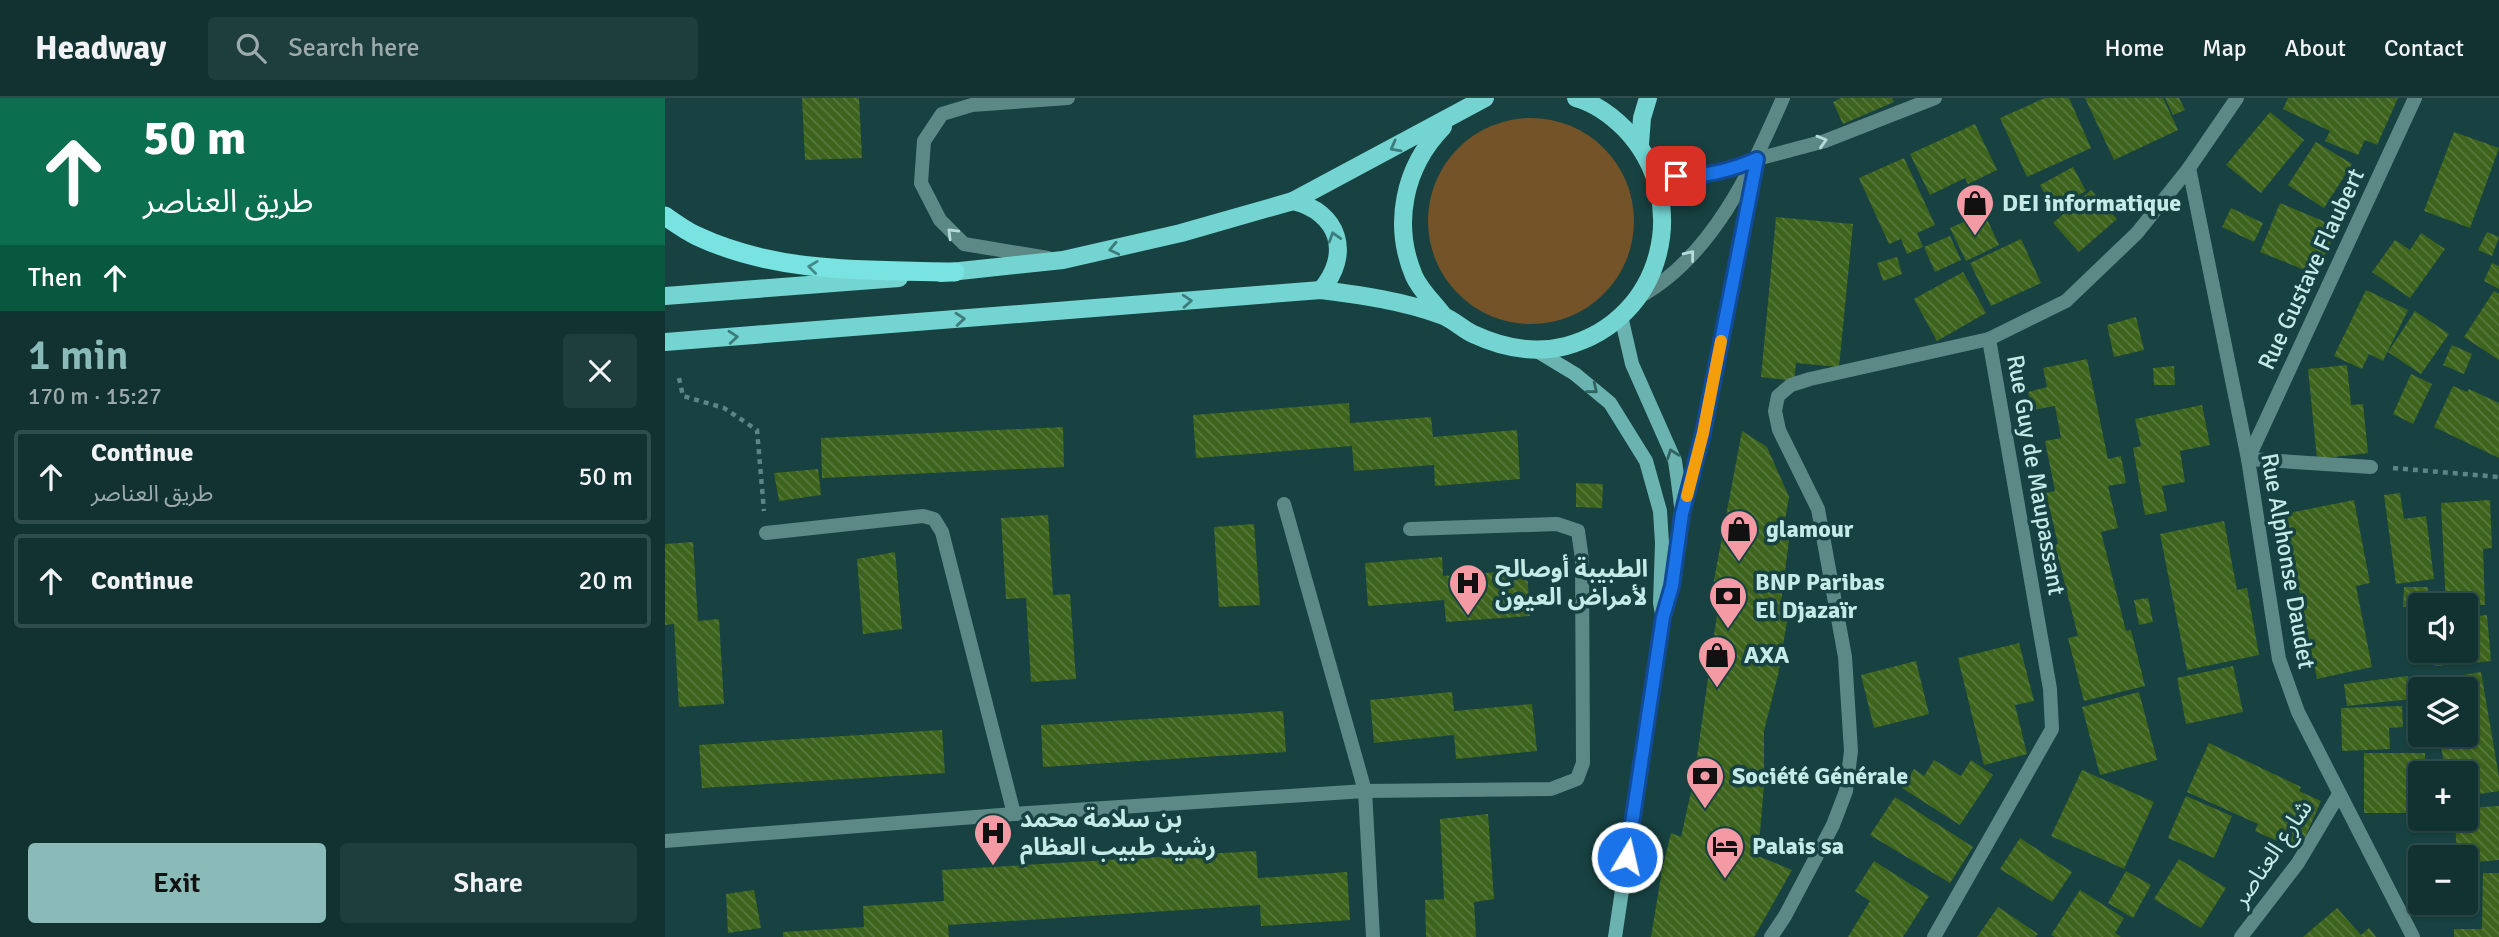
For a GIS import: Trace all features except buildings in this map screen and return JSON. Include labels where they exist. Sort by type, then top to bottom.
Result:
[{"type":"highway","points":[[665,216],[696,236],[753,256],[815,268],[955,272]]},
{"type":"main road","points":[[665,296],[848,283],[1063,260],[1181,233],[1293,201],[1485,98]]},
{"type":"main road","points":[[665,342],[1321,290],[1381,299],[1443,315],[1472,333],[1503,345],[1537,351],[1567,346],[1587,338],[1621,316],[1637,298],[1654,269],[1662,237],[1663,203],[1654,171],[1640,145],[1615,118],[1576,98]]},
{"type":"main road","points":[[1640,145],[1642,118],[1648,98]]},
{"type":"main road","points":[[1443,315],[1415,277],[1403,232],[1407,186],[1427,144],[1455,115]]},
{"type":"main road","points":[[1615,937],[1663,617],[1672,586],[1682,514],[1703,433],[1757,159]]},
{"type":"main road","points":[[1293,201],[1307,204],[1320,212],[1330,223],[1336,236],[1337,266],[1331,279],[1321,290]]},
{"type":"main road","points":[[1621,316],[1632,364],[1675,461],[1682,514]]},
{"type":"main road","points":[[1537,351],[1575,374],[1610,403],[1646,461],[1660,511],[1660,603],[1663,617]]},
{"type":"street","points":[[1063,260],[964,244],[940,220],[921,183],[924,141],[942,114],[972,105],[1069,98]]},
{"type":"street","points":[[1637,298],[1666,280],[1679,268],[1730,203],[1757,159],[1783,98]]},
{"type":"street","points":[[1654,171],[1699,177],[1731,169],[1757,159],[1825,141],[1935,98]]},
{"type":"street","name":"Rue Guy de Maupassant","points":[[1934,937],[2052,729],[2050,689],[1989,340],[2066,300],[2137,233],[2189,168],[2237,98]]},
{"type":"street","name":"Rue Gustave Flaubert","points":[[2248,458],[2415,98]]},
{"type":"street","name":"Rue Alphonse Daudet","points":[[2189,168],[2248,458],[2279,659],[2298,712],[2398,903],[2413,937]]},
{"type":"street","points":[[1771,937],[1833,825],[1846,790],[1851,751],[1845,657],[1818,509],[1779,429],[1775,411],[1778,396],[1791,385],[1810,379],[1989,340]]},
{"type":"street","points":[[2248,458],[2371,467]]},
{"type":"street","points":[[1284,504],[1365,791],[1373,937]]},
{"type":"street","points":[[766,533],[923,516],[934,519],[942,532],[1014,814]]},
{"type":"street","points":[[665,839],[1365,791],[1551,789],[1577,779],[1583,763],[1582,559],[1578,531],[1557,524],[1411,529]]},
{"type":"street","name":"شارع العناصر","points":[[2241,937],[2298,863],[2339,794]]},
{"type":"path","points":[[679,378],[683,396],[724,408],[757,430],[766,533]]},
{"type":"path","points":[[2371,467],[2499,477]]},
{"type":"shaded area","points":[[1531,118],[1571,125],[1604,148],[1627,181],[1634,221],[1627,261],[1604,294],[1571,317],[1531,324],[1491,317],[1458,294],[1435,261],[1428,221],[1435,181],[1458,148],[1491,125]]},
{"type":"slow traffic","points":[[1687,496],[1703,433],[1721,341]]},
{"type":"place","name":"DEI informatique","points":[[1975,237]]},
{"type":"place","name":"glamour","points":[[1739,563]]},
{"type":"place","name":"الطبيبة أوصالح لأمراض العيون","points":[[1468,617]]},
{"type":"place","name":"BNP Paribas El Djazaïr","points":[[1728,630]]},
{"type":"place","name":"AXA","points":[[1717,689]]},
{"type":"place","name":"Société Générale","points":[[1705,810]]},
{"type":"place","name":"بن سلامة محمد رشيد طبيب العظام","points":[[993,867]]},
{"type":"place","name":"Palais sa","points":[[1725,880]]},
{"type":"route","points":[[1627,857],[1663,617],[1672,586],[1682,514],[1703,433],[1757,159],[1742,166],[1699,177],[1676,176]]}]
